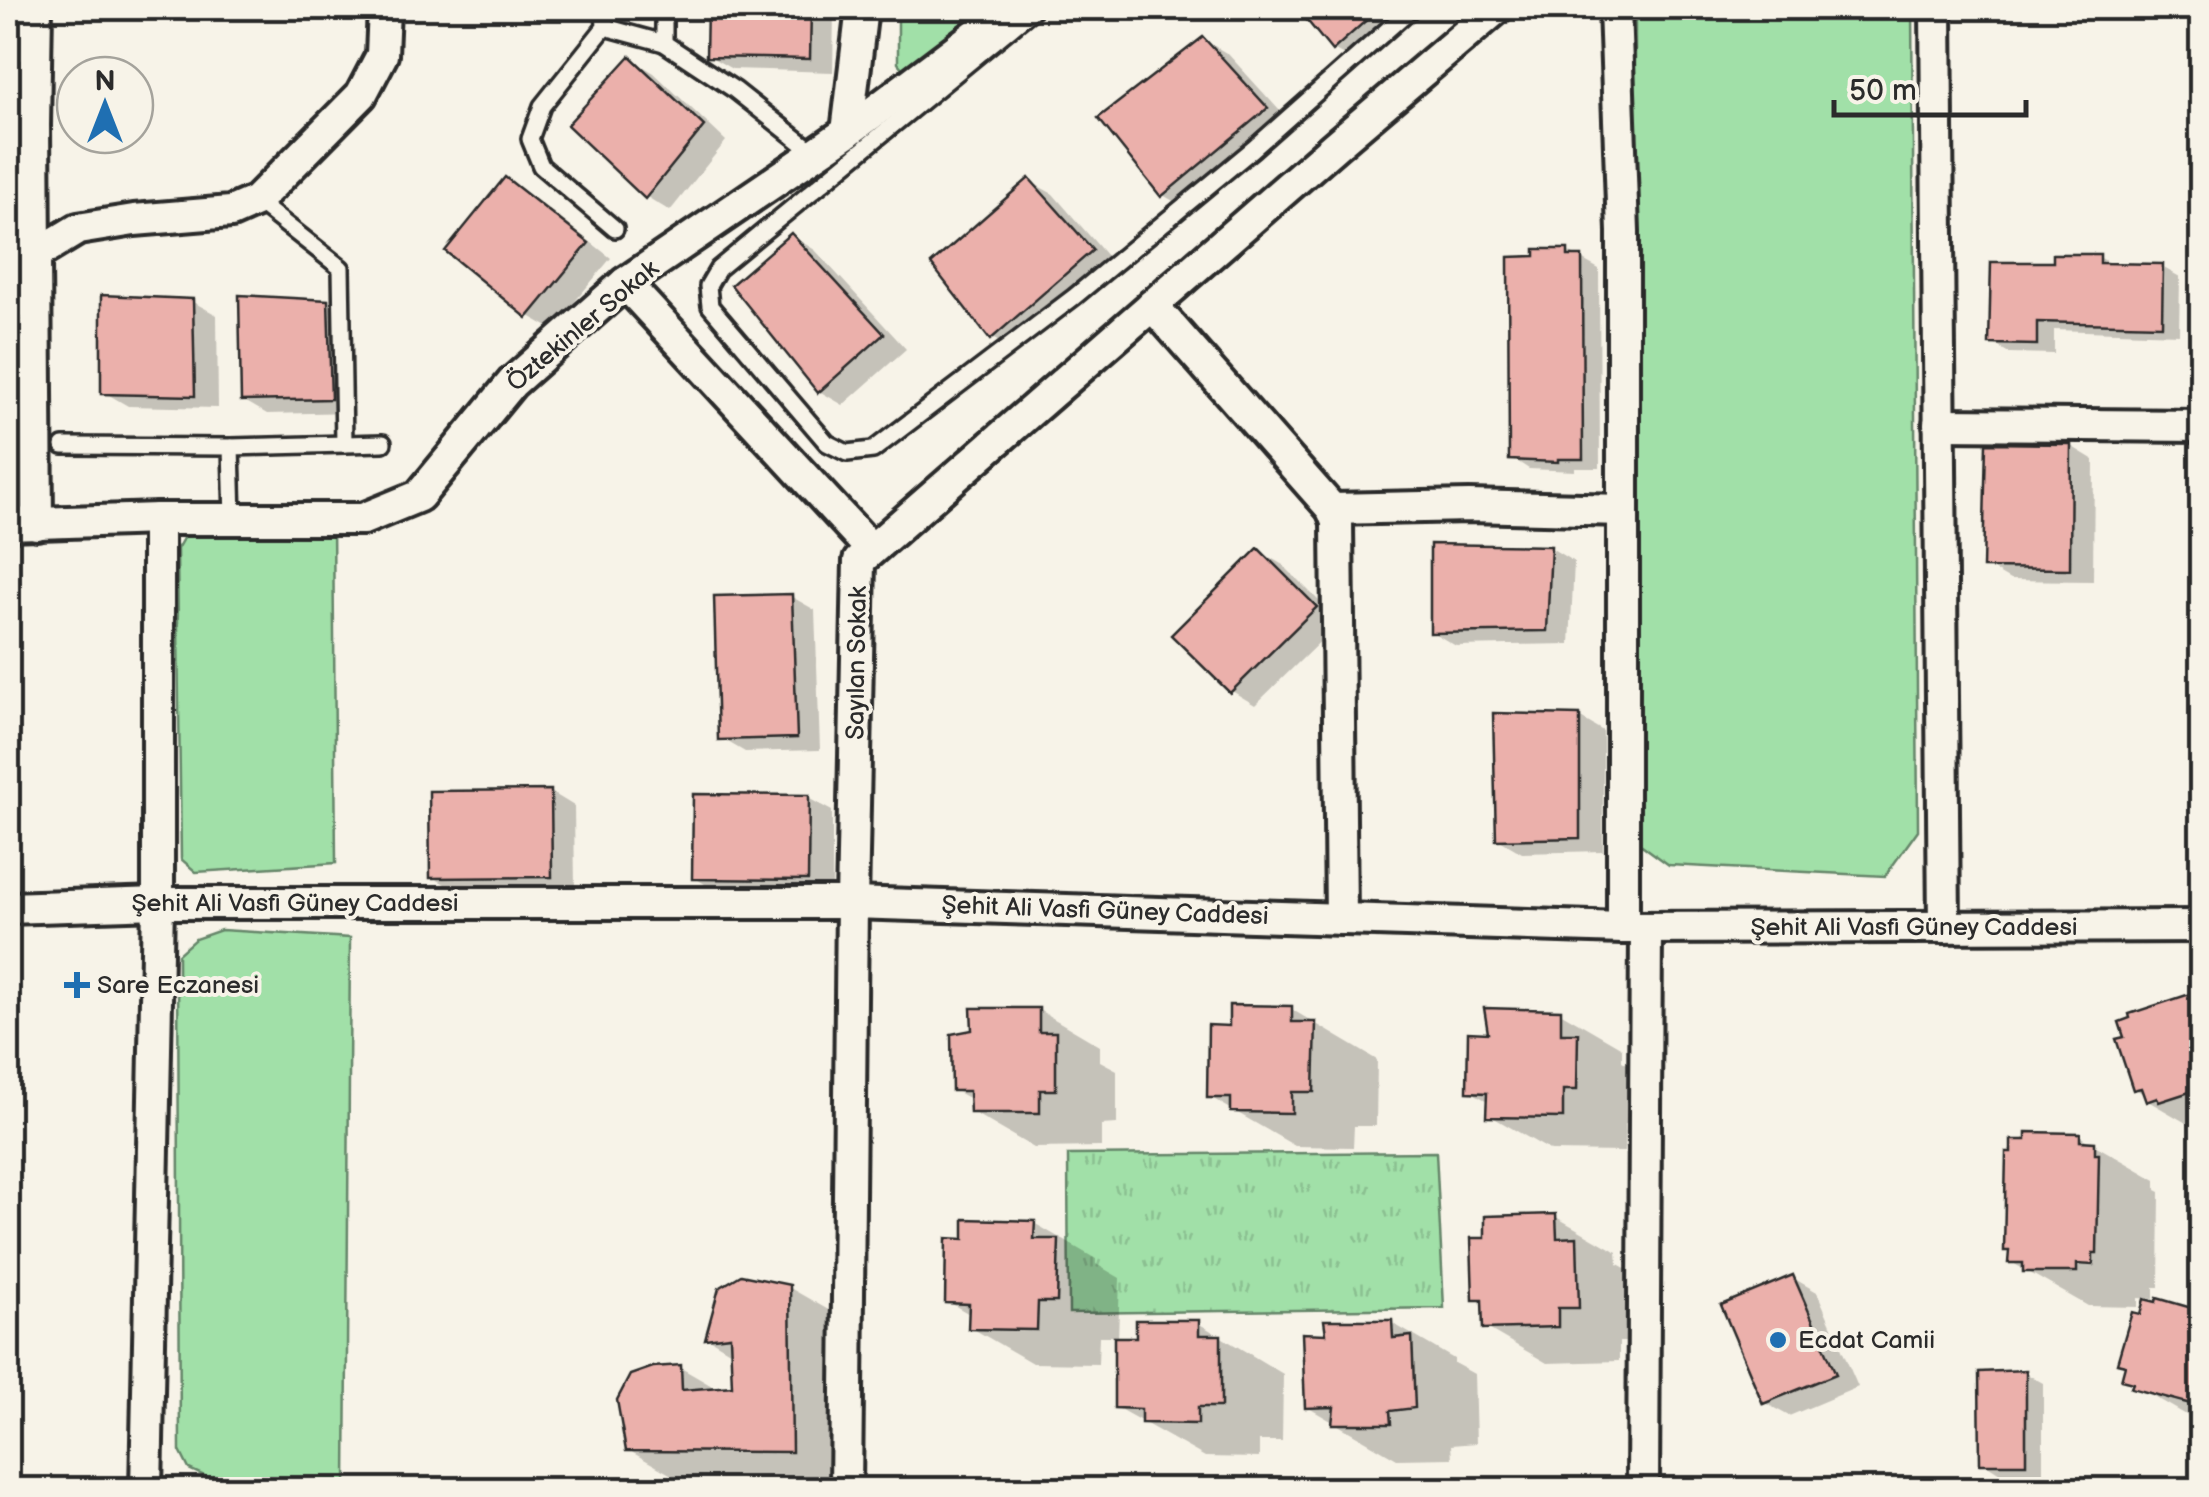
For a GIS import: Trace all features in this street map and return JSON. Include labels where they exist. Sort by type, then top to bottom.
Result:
[{"type":"street","points":[[22,524],[21,255],[36,8]]},
{"type":"street","points":[[21,255],[78,229],[231,212],[256,201],[361,95],[382,54],[384,8]]},
{"type":"street","points":[[847,132],[862,8]]},
{"type":"street","name":"Öztekinler Sokak","points":[[22,524],[158,519],[363,519],[419,496],[512,383],[625,283],[847,132],[1011,8]]},
{"type":"street","name":"Sayılan Sokak","points":[[846,1490],[859,560],[1498,8]]},
{"type":"street","points":[[1615,8],[1623,232],[1623,510],[1643,1490]]},
{"type":"street","points":[[1936,8],[1944,927]]},
{"type":"street","points":[[625,283],[871,550]]},
{"type":"street","points":[[1152,305],[1332,509],[1337,522],[1341,919]]},
{"type":"street","points":[[1939,424],[2202,426]]},
{"type":"street","points":[[1332,509],[1470,506],[1623,510]]},
{"type":"street","points":[[146,1490],[158,902],[158,519]]},
{"type":"street","name":"Şehit Ali Vasfi Güney Caddesi","points":[[8,908],[158,902],[852,903],[1634,928],[2202,926]]},
{"type":"lane","points":[[604,8],[605,27],[542,106],[530,138],[541,166],[615,229]]},
{"type":"lane","points":[[664,8],[664,43]]},
{"type":"lane","points":[[1036,8],[718,269],[708,286],[710,306],[827,443],[847,454],[872,450],[1074,297],[1253,149],[1412,8]]},
{"type":"lane","points":[[605,27],[664,43],[735,90],[816,154]]},
{"type":"lane","points":[[256,201],[341,268],[344,444]]},
{"type":"lane","points":[[63,446],[383,443]]},
{"type":"lane","points":[[231,447],[234,519]]},
{"type":"green space","points":[[898,8],[984,8],[906,73],[898,63]]},
{"type":"green space","points":[[1635,8],[1912,8],[1918,830],[1885,876],[1669,865],[1635,840]]},
{"type":"green space","points":[[333,522],[336,863],[196,872],[181,859],[177,549],[189,528]]},
{"type":"green space","points":[[221,930],[350,938],[346,1485],[211,1479],[189,1469],[180,1451],[178,954],[195,939]]},
{"type":"green space","points":[[1436,1152],[1444,1308],[1069,1313],[1068,1155]]},
{"type":"building","points":[[707,8],[811,8],[810,59],[706,57]]},
{"type":"building","points":[[1297,8],[1380,8],[1332,51]]},
{"type":"building","points":[[1203,37],[1268,108],[1161,197],[1098,118]]},
{"type":"building","points":[[630,56],[704,126],[645,199],[567,125]]},
{"type":"building","points":[[505,177],[589,243],[527,318],[445,251]]},
{"type":"building","points":[[1029,178],[1093,250],[990,340],[931,264]]},
{"type":"building","points":[[791,233],[884,334],[818,393],[731,285]]},
{"type":"building","points":[[1535,249],[1568,249],[1568,256],[1582,256],[1583,459],[1509,460],[1508,257],[1535,256]]},
{"type":"building","points":[[2053,254],[2100,254],[2100,263],[2163,264],[2162,325],[2037,322],[2037,345],[1989,344],[1991,262],[2053,262]]},
{"type":"building","points":[[101,295],[193,299],[195,396],[101,394]]},
{"type":"building","points":[[239,295],[328,300],[331,399],[241,401]]},
{"type":"building","points":[[1986,443],[2071,444],[2070,569],[1983,568]]},
{"type":"building","points":[[1430,544],[1551,546],[1547,631],[1430,633]]},
{"type":"building","points":[[1258,548],[1317,607],[1230,693],[1171,635]]},
{"type":"building","points":[[792,594],[797,738],[718,740],[714,596]]},
{"type":"building","points":[[1493,713],[1580,715],[1580,838],[1496,840]]},
{"type":"building","points":[[551,790],[552,877],[430,878],[429,791]]},
{"type":"building","points":[[693,794],[809,795],[808,880],[692,879]]},
{"type":"building","points":[[2202,990],[2202,1088],[2159,1102],[2157,1098],[2146,1102],[2141,1088],[2133,1090],[2116,1039],[2124,1037],[2119,1022],[2130,1018],[2129,1014]]},
{"type":"building","points":[[1229,1005],[1292,1006],[1292,1022],[1316,1022],[1314,1092],[1292,1092],[1292,1113],[1231,1112],[1231,1098],[1207,1098],[1208,1025],[1229,1026]]},
{"type":"building","points":[[971,1008],[1039,1008],[1039,1032],[1056,1032],[1056,1090],[1040,1090],[1040,1113],[970,1113],[969,1091],[952,1091],[951,1034],[972,1030]]},
{"type":"building","points":[[1484,1008],[1561,1010],[1561,1033],[1578,1033],[1577,1090],[1563,1090],[1563,1118],[1486,1117],[1487,1093],[1467,1092],[1468,1032],[1488,1033]]},
{"type":"building","points":[[2026,1132],[2080,1133],[2080,1141],[2095,1142],[2095,1154],[2099,1154],[2097,1253],[2093,1253],[2093,1265],[2077,1264],[2077,1272],[2023,1272],[2023,1263],[2008,1263],[2009,1251],[2004,1251],[2006,1152],[2011,1152],[2011,1140],[2026,1140]]},
{"type":"building","points":[[1556,1214],[1557,1238],[1577,1237],[1579,1308],[1558,1308],[1558,1327],[1483,1329],[1482,1300],[1473,1300],[1471,1238],[1485,1238],[1485,1216]]},
{"type":"building","points":[[964,1219],[1035,1221],[1034,1239],[1059,1239],[1057,1302],[1038,1302],[1037,1330],[968,1329],[969,1304],[945,1303],[946,1238],[964,1239]]},
{"type":"building","points":[[741,1275],[790,1285],[792,1452],[626,1451],[617,1400],[630,1375],[653,1367],[681,1365],[682,1390],[732,1386],[730,1336],[705,1339],[719,1288]]},
{"type":"building","name":"Ecdat Camii","points":[[1793,1275],[1836,1374],[1763,1404],[1721,1305]]},
{"type":"building","points":[[2157,1298],[2202,1311],[2202,1407],[2131,1388],[2133,1383],[2121,1380],[2125,1365],[2117,1363],[2132,1312],[2140,1314],[2144,1299],[2156,1302]]},
{"type":"building","points":[[1136,1320],[1199,1320],[1199,1335],[1221,1335],[1221,1407],[1198,1407],[1198,1424],[1141,1423],[1141,1409],[1114,1408],[1114,1337],[1136,1337]]},
{"type":"building","points":[[1324,1320],[1392,1320],[1393,1338],[1412,1336],[1415,1408],[1390,1411],[1391,1424],[1332,1424],[1334,1407],[1305,1408],[1302,1333],[1326,1334]]},
{"type":"building","points":[[2026,1370],[2026,1464],[1980,1464],[1979,1372]]},
{"type":"place","name":"Sare Eczanesi","points":[[77,985]]},
{"type":"place","name":"Ecdat Camii","points":[[1778,1340]]}]
